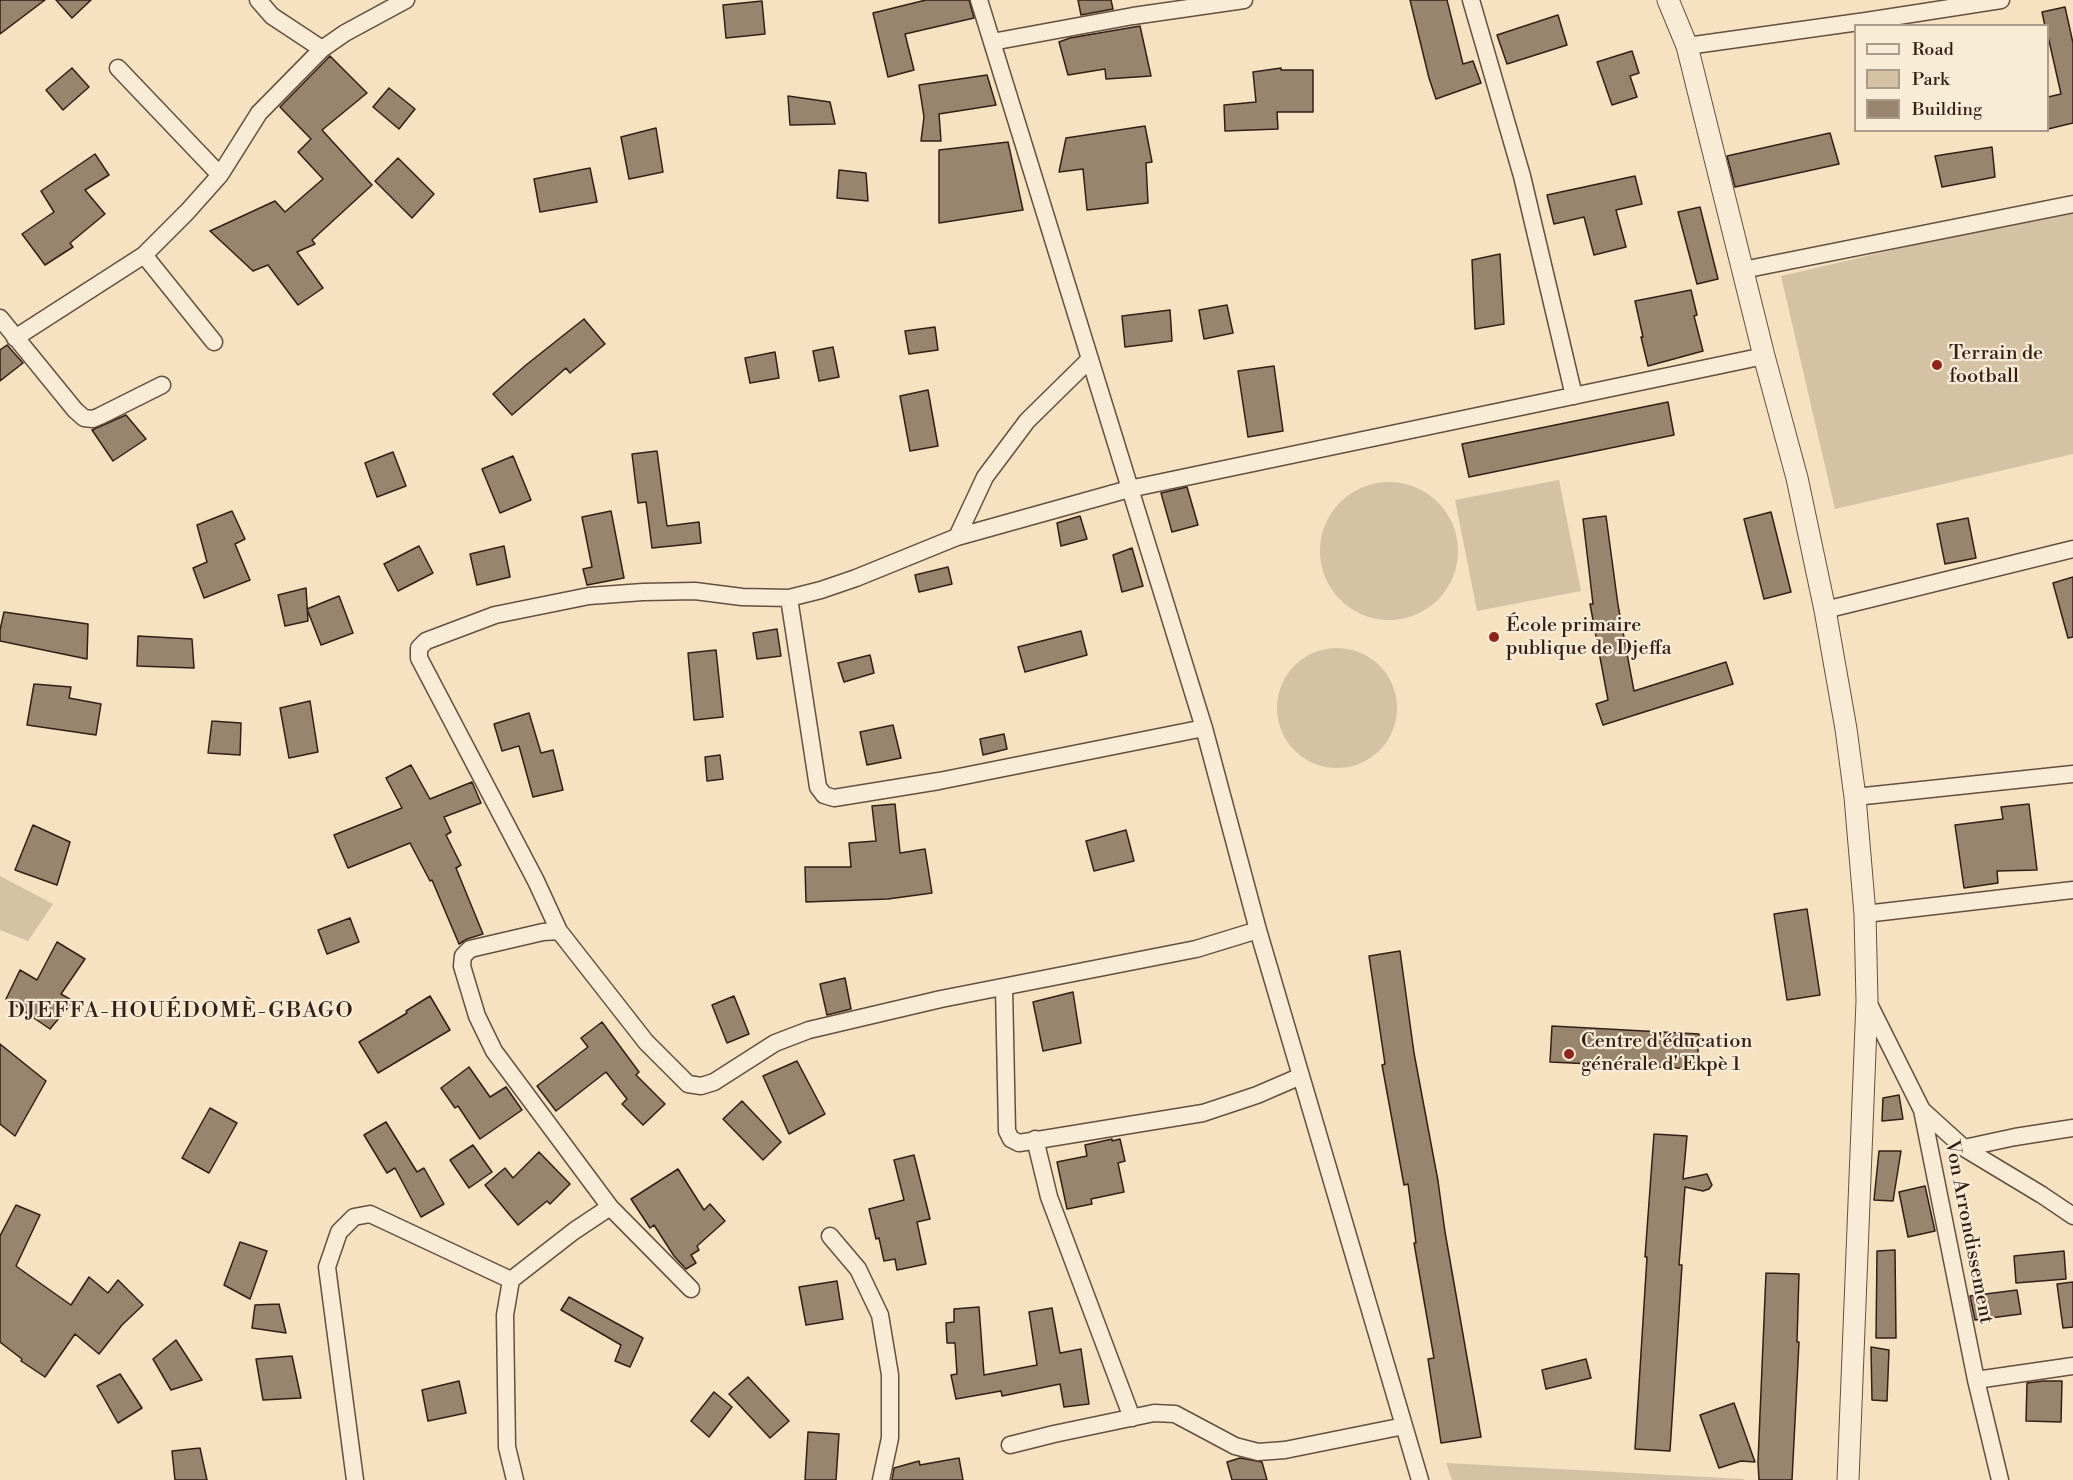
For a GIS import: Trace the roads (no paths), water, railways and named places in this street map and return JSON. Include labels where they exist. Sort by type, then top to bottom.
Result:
[{"type":"street","points":[[258,0],[272,16],[322,49]]},
{"type":"street","points":[[15,338],[144,255],[187,212],[220,174],[259,113],[322,49],[345,33],[406,0]]},
{"type":"street","points":[[979,0],[1204,728],[1258,930],[1420,1480]]},
{"type":"street","points":[[992,42],[1133,16],[1244,0]]},
{"type":"street","points":[[1471,0],[1522,176],[1574,396]]},
{"type":"street","points":[[1668,0],[1687,46],[1764,356],[1797,478],[1825,610],[1856,797],[1865,914],[1867,1001],[1848,1480]]},
{"type":"street","points":[[1687,46],[2001,0]]},
{"type":"street","points":[[118,68],[220,174]]},
{"type":"street","points":[[1743,270],[2073,204]]},
{"type":"street","points":[[144,255],[214,342]]},
{"type":"street","points":[[0,318],[84,418],[93,419],[162,385]]},
{"type":"street","points":[[1258,930],[1196,950],[941,999],[809,1030],[775,1043],[714,1082],[701,1086],[688,1084],[646,1042],[559,931],[536,881],[419,658],[419,648],[426,641],[495,615],[589,596],[695,591],[742,597],[789,598],[856,578],[957,537],[1129,489],[1764,356]]},
{"type":"street","points":[[957,537],[985,477],[1027,421],[1090,359]]},
{"type":"street","points":[[1825,610],[2073,549]]},
{"type":"street","points":[[789,598],[818,787],[824,795],[834,798],[939,781],[1204,728]]},
{"type":"street","points":[[1856,797],[2073,774]]},
{"type":"street","points":[[1865,914],[2073,890]]},
{"type":"street","points":[[559,931],[543,932],[470,949],[463,956],[462,966],[477,1016],[494,1052],[610,1207],[692,1290]]},
{"type":"street","points":[[1004,987],[1007,1131],[1011,1139],[1019,1143],[1203,1113],[1301,1077]]},
{"type":"street","name":"Von Arrondissement","points":[[1867,1001],[1922,1110],[1976,1380],[2000,1480]]},
{"type":"street","points":[[1922,1110],[1964,1148],[2073,1216]]},
{"type":"street","points":[[1964,1148],[2073,1128]]},
{"type":"street","points":[[1035,1139],[1049,1197],[1132,1418]]},
{"type":"street","points":[[515,1480],[507,1447],[505,1315],[512,1280],[566,1237],[610,1207]]},
{"type":"street","points":[[355,1480],[327,1267],[339,1232],[354,1216],[370,1214],[512,1280]]},
{"type":"street","points":[[830,1236],[858,1269],[880,1315],[890,1375],[890,1438],[881,1480]]},
{"type":"street","points":[[1976,1380],[2073,1366]]},
{"type":"street","points":[[1010,1445],[1154,1413],[1174,1414],[1235,1446],[1258,1452],[1285,1450],[1404,1426]]},
{"type":"place","name":"Terrain de football","points":[[1937,365]]},
{"type":"place","name":"École primaire publique de Djeffa","points":[[1494,637]]},
{"type":"place","name":"Centre d'éducation générale d' Ekpè 1","points":[[1569,1054]]},
{"type":"district","name":"DJEFFA-HOUÉDOMÈ-GBAGO","points":[[181,1012]]}]
